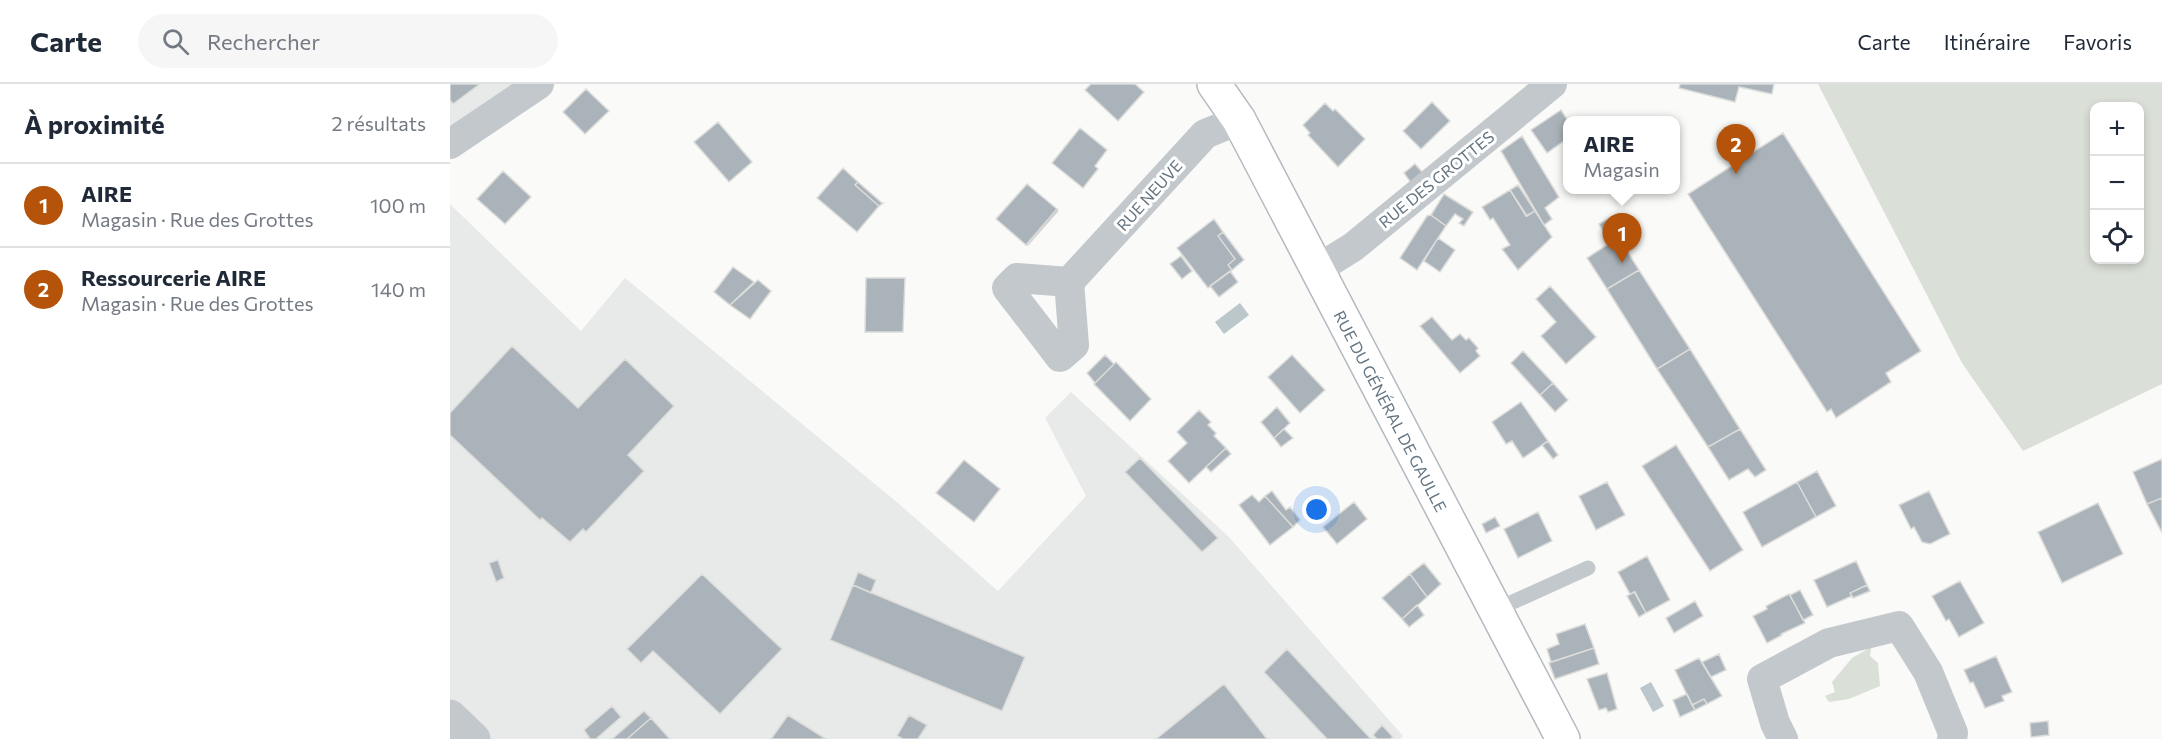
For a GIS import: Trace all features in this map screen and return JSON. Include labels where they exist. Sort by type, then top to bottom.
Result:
[{"type":"main road","name":"RUE DU GÉNÉRAL DE GAULLE","points":[[1214,84],[1239,120],[1563,739]]},
{"type":"street","points":[[450,144],[539,84]]},
{"type":"street","name":"RUE DES GROTTES","points":[[1316,270],[1353,247],[1552,84]]},
{"type":"street","name":"RUE NEUVE","points":[[1069,282],[1205,134],[1239,120]]},
{"type":"street","points":[[1783,739],[1775,723],[1762,679],[1829,643],[1899,626],[1928,672],[1953,733],[1952,739]]},
{"type":"street","points":[[450,716],[474,739]]},
{"type":"lane","points":[[1495,610],[1588,568]]},
{"type":"shaded area","points":[[450,84],[520,84],[450,135]]},
{"type":"shaded area","points":[[1818,84],[2162,84],[2162,384],[2023,451],[1962,363]]},
{"type":"shaded area","points":[[450,204],[581,331],[625,278],[898,503],[998,591],[1086,496],[1045,418],[1071,392],[1228,536],[1403,736],[1400,739],[450,739]]},
{"type":"shaded area","points":[[1240,303],[1249,315],[1224,334],[1215,322]]},
{"type":"shaded area","points":[[1873,637],[1870,656],[1878,663],[1880,686],[1849,699],[1829,702],[1825,696],[1835,692],[1832,682],[1852,658],[1866,650],[1867,641]]},
{"type":"shaded area","points":[[1651,682],[1664,706],[1653,712],[1640,688]]},
{"type":"building","points":[[450,84],[480,84],[453,104],[450,100]]},
{"type":"building","points":[[1091,84],[1135,84],[1144,92],[1118,121],[1085,90]]},
{"type":"building","points":[[1680,84],[1774,84],[1772,94],[1739,87],[1735,102],[1679,88]]},
{"type":"building","points":[[586,89],[609,111],[585,134],[563,112]]},
{"type":"building","points":[[1432,102],[1450,121],[1421,149],[1403,131]]},
{"type":"building","points":[[1325,103],[1333,111],[1335,109],[1365,139],[1338,167],[1308,135],[1310,133],[1303,125]]},
{"type":"building","points":[[1561,110],[1565,116],[1563,116],[1563,142],[1547,153],[1531,130]]},
{"type":"building","points":[[718,122],[752,162],[729,182],[694,142]]},
{"type":"building","points":[[1080,128],[1107,150],[1095,166],[1098,169],[1083,188],[1052,163]]},
{"type":"building","points":[[1783,133],[1921,351],[1886,373],[1891,382],[1836,418],[1831,409],[1827,412],[1688,194]]},
{"type":"building","points":[[1522,136],[1559,197],[1545,208],[1552,219],[1544,225],[1501,151]]},
{"type":"building","points":[[1415,164],[1423,173],[1411,183],[1404,173]]},
{"type":"building","points":[[843,168],[858,182],[855,185],[879,206],[857,232],[817,198]]},
{"type":"building","points":[[503,171],[531,197],[505,224],[477,199]]},
{"type":"building","points":[[858,182],[883,203],[879,206],[855,185]]},
{"type":"building","points":[[1027,184],[1057,209],[1026,245],[996,219]]},
{"type":"building","points":[[1518,185],[1535,211],[1527,216],[1510,190]]},
{"type":"building","points":[[1510,190],[1526,216],[1535,211],[1552,237],[1518,270],[1502,249],[1510,245],[1493,218],[1490,220],[1482,207]]},
{"type":"building","points":[[1444,194],[1473,212],[1464,226],[1459,223],[1463,219],[1455,214],[1446,226],[1431,215]]},
{"type":"building","points":[[1057,209],[1058,211],[1026,245]]},
{"type":"building","points":[[1431,215],[1446,226],[1417,270],[1400,258],[1427,216]]},
{"type":"building","points":[[1609,218],[1639,270],[1607,289],[1587,258],[1610,243],[1599,224]]},
{"type":"building","points":[[1214,219],[1223,232],[1218,236],[1235,259],[1228,265],[1232,270],[1208,288],[1177,248]]},
{"type":"building","points":[[1223,232],[1244,260],[1232,270],[1228,265],[1235,259],[1218,236]]},
{"type":"building","points":[[1438,238],[1455,250],[1440,272],[1424,261]]},
{"type":"building","points":[[1181,256],[1192,271],[1182,279],[1170,264]]},
{"type":"building","points":[[733,267],[754,282],[730,305],[714,292]]},
{"type":"building","points":[[1639,270],[1690,349],[1657,369],[1607,289]]},
{"type":"building","points":[[1230,271],[1238,282],[1219,297],[1210,286]]},
{"type":"building","points":[[866,278],[905,278],[903,332],[865,332]]},
{"type":"building","points":[[758,280],[771,291],[750,319],[730,305]]},
{"type":"building","points":[[1550,286],[1596,337],[1566,364],[1541,336],[1556,322],[1536,299]]},
{"type":"building","points":[[1432,317],[1452,340],[1460,334],[1466,340],[1469,338],[1478,348],[1476,351],[1480,356],[1460,373],[1420,326]]},
{"type":"building","points":[[512,346],[578,408],[625,359],[674,406],[628,455],[644,471],[586,532],[583,529],[570,542],[542,518],[540,520],[450,435],[450,413]]},
{"type":"building","points":[[1690,349],[1740,429],[1708,447],[1657,369]]},
{"type":"building","points":[[1523,351],[1553,383],[1540,395],[1511,363]]},
{"type":"building","points":[[1105,355],[1114,364],[1095,383],[1087,373]]},
{"type":"building","points":[[1292,355],[1325,390],[1300,413],[1268,377]]},
{"type":"building","points":[[1116,362],[1151,399],[1130,421],[1094,384]]},
{"type":"building","points":[[1553,383],[1568,400],[1555,412],[1540,395]]},
{"type":"building","points":[[1521,402],[1548,441],[1523,458],[1512,441],[1506,444],[1492,422]]},
{"type":"building","points":[[1277,407],[1290,423],[1274,438],[1261,422]]},
{"type":"building","points":[[1199,410],[1211,422],[1208,425],[1216,433],[1214,436],[1226,448],[1189,483],[1168,461],[1187,443],[1177,432]]},
{"type":"building","points":[[1284,429],[1293,438],[1281,447],[1274,438]]},
{"type":"building","points":[[1740,429],[1766,470],[1755,477],[1748,469],[1729,480],[1708,447]]},
{"type":"building","points":[[1548,441],[1558,455],[1553,459],[1542,445]]},
{"type":"building","points":[[1676,445],[1743,550],[1710,571],[1642,466]]},
{"type":"building","points":[[1226,448],[1231,454],[1211,472],[1206,467]]},
{"type":"building","points":[[1140,458],[1218,538],[1202,552],[1125,472]]},
{"type":"building","points":[[2162,459],[2162,498],[2147,504],[2133,472]]},
{"type":"building","points":[[964,460],[1000,489],[974,522],[936,493]]},
{"type":"building","points":[[1817,471],[1836,506],[1816,517],[1797,482]]},
{"type":"building","points":[[1607,482],[1625,515],[1596,530],[1579,496]]},
{"type":"building","points":[[1797,482],[1816,517],[1762,547],[1743,512]]},
{"type":"building","points":[[1272,491],[1286,510],[1290,507],[1300,520],[1293,527],[1265,496]]},
{"type":"building","points":[[1929,491],[1950,534],[1930,544],[1922,542],[1914,527],[1911,529],[1899,505]]},
{"type":"building","points":[[1252,495],[1259,502],[1265,496],[1293,527],[1270,545],[1239,505]]},
{"type":"building","points":[[2162,498],[2162,533],[2147,504]]},
{"type":"building","points":[[1354,502],[1367,519],[1337,544],[1323,527]]},
{"type":"building","points":[[2098,503],[2123,554],[2062,583],[2038,532]]},
{"type":"building","points":[[1538,512],[1552,541],[1518,558],[1504,529]]},
{"type":"building","points":[[1495,517],[1500,526],[1486,533],[1482,524]]},
{"type":"building","points":[[1647,556],[1670,600],[1646,613],[1635,592],[1630,594],[1618,572]]},
{"type":"building","points":[[498,560],[504,578],[496,582],[489,563]]},
{"type":"building","points":[[1856,561],[1867,585],[1850,593],[1852,596],[1827,607],[1814,580]]},
{"type":"building","points":[[1424,563],[1441,584],[1427,597],[1410,574]]},
{"type":"building","points":[[858,572],[876,580],[871,593],[853,585]]},
{"type":"building","points":[[702,574],[782,649],[720,714],[653,651],[641,663],[627,649]]},
{"type":"building","points":[[1410,574],[1427,597],[1402,619],[1382,598]]},
{"type":"building","points":[[1960,581],[1984,623],[1959,637],[1949,619],[1946,621],[1932,596]]},
{"type":"building","points":[[853,585],[1025,657],[1002,711],[830,640]]},
{"type":"building","points":[[1867,585],[1870,591],[1853,598],[1850,593]]},
{"type":"building","points":[[1800,590],[1813,615],[1803,620],[1790,595]]},
{"type":"building","points":[[1634,592],[1646,613],[1639,617],[1627,596]]},
{"type":"building","points":[[1789,594],[1805,623],[1767,643],[1753,616]]},
{"type":"building","points":[[1695,601],[1703,616],[1674,633],[1666,618]]},
{"type":"building","points":[[1417,605],[1424,615],[1409,627],[1402,619]]},
{"type":"building","points":[[1585,624],[1594,648],[1551,662],[1547,649],[1559,644],[1556,634]]},
{"type":"building","points":[[1594,648],[1599,664],[1555,679],[1549,663]]},
{"type":"building","points":[[1287,649],[1371,739],[1327,739],[1264,672]]},
{"type":"building","points":[[1719,654],[1726,670],[1711,677],[1702,662]]},
{"type":"building","points":[[1996,656],[2012,692],[2002,696],[2004,701],[1985,708],[1973,682],[1970,683],[1964,670]]},
{"type":"building","points":[[1699,658],[1722,696],[1707,704],[1704,699],[1692,705],[1675,670]]},
{"type":"building","points":[[1607,673],[1617,709],[1608,712],[1606,708],[1599,710],[1587,679]]},
{"type":"building","points":[[1224,684],[1267,739],[1156,739]]},
{"type":"building","points":[[1687,694],[1695,710],[1680,717],[1673,700]]},
{"type":"building","points":[[1704,699],[1707,704],[1695,710],[1692,705]]},
{"type":"building","points":[[612,706],[621,717],[596,739],[590,739],[584,730]]},
{"type":"building","points":[[644,711],[651,718],[627,739],[612,739]]},
{"type":"building","points":[[788,715],[826,739],[771,739]]},
{"type":"building","points":[[909,715],[927,725],[918,739],[903,739],[897,736]]},
{"type":"building","points":[[651,718],[670,739],[627,739]]},
{"type":"building","points":[[2048,721],[2049,735],[2031,737],[2030,723]]},
{"type":"building","points":[[1382,725],[1393,737],[1377,739],[1373,735]]},
{"type":"place","name":"Ressourcerie AIRE","points":[[1736,174]]},
{"type":"place","name":"AIRE","points":[[1622,263]]}]
